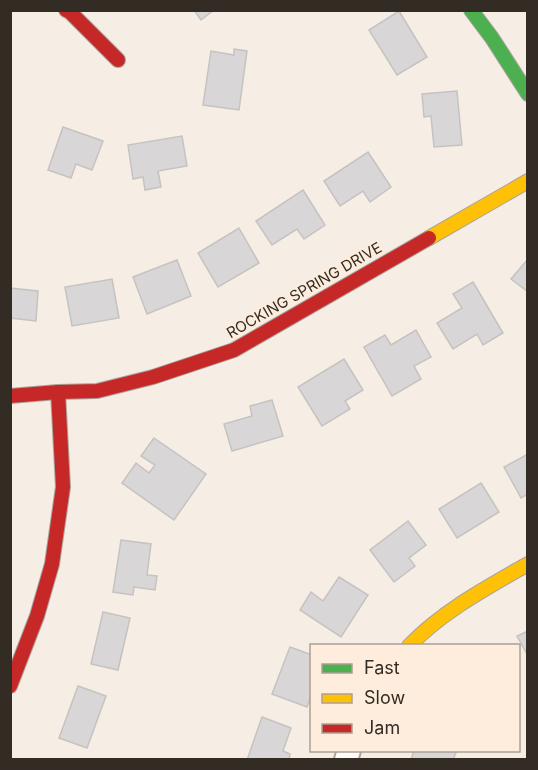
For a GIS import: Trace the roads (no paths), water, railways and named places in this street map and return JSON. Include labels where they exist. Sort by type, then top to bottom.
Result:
[{"type":"street","points":[[66,10],[118,60]]},
{"type":"street","points":[[471,10],[528,94]]},
{"type":"street","name":"ROCKING SPRING DRIVE","points":[[10,396],[97,391],[153,378],[234,350],[528,181]]},
{"type":"street","points":[[10,686],[37,616],[52,564],[63,487],[58,392]]},
{"type":"street","points":[[410,644],[423,630],[461,603],[528,564]]}]
